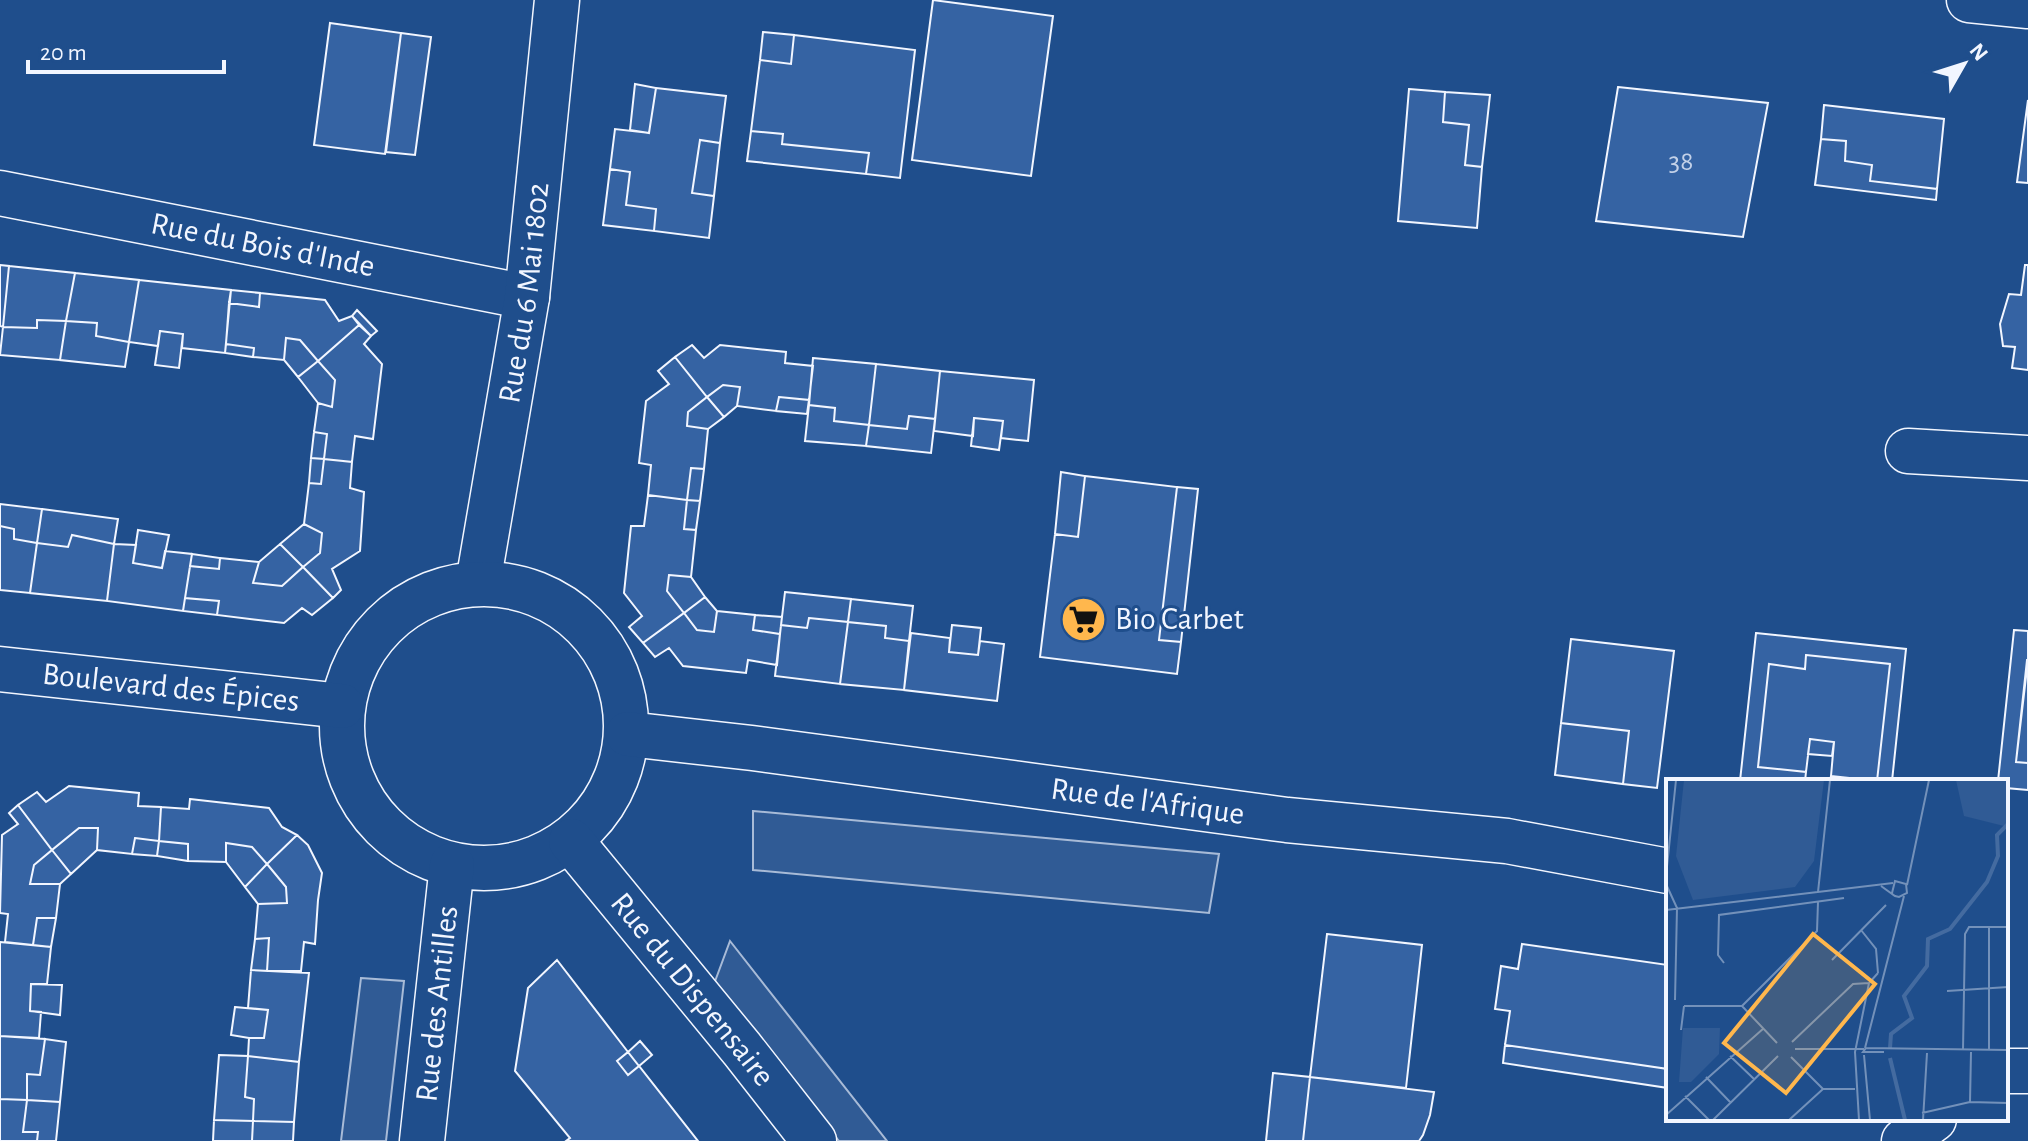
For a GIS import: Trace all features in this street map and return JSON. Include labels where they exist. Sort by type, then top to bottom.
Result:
[{"type":"street","name":"Rue du 6 Mai 1802","points":[[478,583],[527,297],[557,0]]},
{"type":"street","points":[[1969,0],[2028,6]]},
{"type":"street","name":"Rue du Bois d'Inde","points":[[0,193],[527,297]]},
{"type":"street","points":[[1908,451],[2028,458]]},
{"type":"street","points":[[478,583],[512,585],[544,596],[574,614],[597,639],[614,668],[625,700],[628,734],[622,764],[611,794],[593,819],[571,841],[543,857],[515,866],[483,869],[452,865],[419,853],[389,833],[366,806],[351,775],[343,740],[342,706],[351,673],[367,644],[389,619],[415,600],[446,588],[478,583]]},
{"type":"street","name":"Boulevard des Épices","points":[[0,669],[342,706]]},
{"type":"street","name":"Rue de l'Afrique","points":[[628,734],[1287,820],[1507,841],[1666,871]]},
{"type":"street","name":"Rue du Dispensaire","points":[[571,841],[814,1141]]},
{"type":"street","name":"Rue des Antilles","points":[[422,1141],[452,865]]},
{"type":"street","points":[[1904,1141],[1931,1121]]},
{"type":"shaded area","points":[[753,811],[1219,854],[1209,913],[753,870]]},
{"type":"shaded area","points":[[730,941],[887,1141],[839,1141],[714,984]]},
{"type":"shaded area","points":[[361,978],[404,981],[386,1141],[341,1141]]},
{"type":"building","points":[[933,0],[1053,16],[1031,176],[912,160]]},
{"type":"building","points":[[330,23],[401,33],[385,154],[314,145]]},
{"type":"building","points":[[763,32],[794,35],[791,64],[760,60]]},
{"type":"building","points":[[401,33],[431,37],[415,155],[386,152]]},
{"type":"building","points":[[794,35],[915,50],[900,178],[866,174],[869,153],[782,144],[783,134],[751,131],[760,60],[791,64]]},
{"type":"building","points":[[635,84],[656,88],[649,133],[630,130]]},
{"type":"building","points":[[1618,87],[1768,103],[1743,237],[1596,221]]},
{"type":"building","points":[[656,88],[726,96],[720,143],[700,140],[692,193],[714,196],[709,238],[654,231],[656,209],[626,205],[630,172],[610,169],[615,129],[649,133]]},
{"type":"building","points":[[1409,89],[1445,92],[1443,122],[1469,125],[1465,165],[1482,167],[1477,228],[1398,221]]},
{"type":"building","points":[[1445,92],[1490,95],[1482,167],[1465,165],[1469,125],[1443,122]]},
{"type":"building","points":[[2028,100],[2028,183],[2017,182]]},
{"type":"building","points":[[1824,105],[1944,119],[1937,189],[1870,181],[1872,165],[1845,161],[1846,141],[1821,139]]},
{"type":"building","points":[[751,131],[783,134],[782,144],[869,153],[866,174],[747,161]]},
{"type":"building","points":[[1821,139],[1846,141],[1845,161],[1872,165],[1870,181],[1937,189],[1936,200],[1815,185]]},
{"type":"building","points":[[700,140],[720,143],[714,196],[692,193]]},
{"type":"building","points":[[610,169],[630,172],[626,205],[656,209],[654,231],[603,225]]},
{"type":"building","points":[[0,265],[9,266],[3,327],[0,326]]},
{"type":"building","points":[[2025,265],[2028,265],[2028,370],[2012,368],[2015,347],[2003,346],[2000,324],[2009,294],[2021,295]]},
{"type":"building","points":[[9,266],[75,273],[66,321],[37,320],[37,328],[3,327]]},
{"type":"building","points":[[75,273],[139,280],[129,342],[96,336],[97,323],[66,321]]},
{"type":"building","points":[[139,280],[231,290],[225,353],[182,348],[183,334],[160,331],[158,346],[129,342]]},
{"type":"building","points":[[231,290],[260,293],[259,307],[229,303]]},
{"type":"building","points":[[260,293],[325,300],[339,321],[352,316],[359,325],[318,361],[300,340],[286,338],[284,360],[253,357],[254,348],[226,344],[229,303],[259,307]]},
{"type":"building","points":[[357,310],[377,331],[371,336],[352,316]]},
{"type":"building","points":[[37,320],[66,321],[60,360],[0,355],[3,327],[37,328]]},
{"type":"building","points":[[66,321],[97,323],[96,336],[129,342],[125,367],[60,360]]},
{"type":"building","points":[[359,325],[371,336],[364,344],[382,364],[373,439],[355,436],[352,462],[324,459],[327,434],[314,432],[318,403],[332,407],[335,380],[318,361]]},
{"type":"building","points":[[160,331],[183,334],[179,368],[155,365]]},
{"type":"building","points":[[286,338],[300,340],[318,361],[298,377],[284,360]]},
{"type":"building","points":[[226,344],[254,348],[253,357],[225,353]]},
{"type":"building","points":[[692,345],[704,358],[720,345],[786,352],[785,363],[813,366],[809,400],[779,397],[776,411],[737,406],[740,387],[723,385],[707,397],[675,357]]},
{"type":"building","points":[[675,357],[707,397],[688,412],[687,426],[708,429],[704,469],[691,468],[687,500],[648,495],[651,465],[639,463],[646,401],[669,384],[658,371]]},
{"type":"building","points":[[813,358],[876,364],[869,425],[834,421],[835,408],[809,405]]},
{"type":"building","points":[[318,361],[335,380],[332,407],[318,403],[298,377]]},
{"type":"building","points":[[876,364],[940,371],[935,419],[909,416],[907,429],[869,425]]},
{"type":"building","points":[[940,371],[1034,380],[1028,441],[1001,438],[1003,421],[974,418],[973,436],[934,431]]},
{"type":"building","points":[[723,385],[740,387],[737,406],[724,417],[707,397]]},
{"type":"building","points":[[707,397],[724,417],[708,429],[687,426],[688,412]]},
{"type":"building","points":[[779,397],[809,400],[807,414],[776,411]]},
{"type":"building","points":[[809,405],[835,408],[834,421],[869,425],[866,446],[805,441]]},
{"type":"building","points":[[909,416],[935,419],[931,453],[866,446],[869,425],[907,429]]},
{"type":"building","points":[[974,418],[1003,421],[999,450],[971,446]]},
{"type":"building","points":[[314,432],[327,434],[324,459],[311,458]]},
{"type":"building","points":[[311,458],[324,459],[321,484],[309,483]]},
{"type":"building","points":[[324,459],[352,462],[350,488],[364,492],[360,551],[332,569],[341,590],[333,598],[303,567],[320,553],[322,533],[304,524],[309,483],[321,484]]},
{"type":"building","points":[[691,468],[704,469],[700,501],[687,500]]},
{"type":"building","points":[[1061,472],[1085,476],[1078,537],[1055,534]]},
{"type":"building","points":[[1085,476],[1177,487],[1159,640],[1181,642],[1177,674],[1040,657],[1055,534],[1078,537]]},
{"type":"building","points":[[1177,487],[1198,489],[1181,642],[1159,640]]},
{"type":"building","points":[[648,495],[687,500],[684,529],[696,530],[691,577],[669,575],[667,591],[684,613],[643,643],[629,627],[642,616],[624,593],[631,526],[644,526]]},
{"type":"building","points":[[687,500],[700,501],[696,530],[684,529]]},
{"type":"building","points":[[0,504],[42,509],[37,543],[14,539],[14,529],[0,526]]},
{"type":"building","points":[[42,509],[118,519],[114,544],[72,535],[68,547],[37,543]]},
{"type":"building","points":[[304,524],[322,533],[320,553],[303,567],[280,544]]},
{"type":"building","points":[[0,526],[14,529],[14,539],[37,543],[30,593],[0,590]]},
{"type":"building","points":[[138,530],[169,535],[162,568],[133,563]]},
{"type":"building","points":[[72,535],[114,544],[107,601],[30,593],[37,543],[68,547]]},
{"type":"building","points":[[114,544],[136,545],[133,563],[162,568],[165,551],[192,554],[183,611],[107,601]]},
{"type":"building","points":[[280,544],[303,567],[282,586],[253,583],[259,562]]},
{"type":"building","points":[[192,554],[220,558],[219,569],[190,566]]},
{"type":"building","points":[[220,558],[259,562],[253,583],[282,586],[303,567],[333,598],[312,615],[302,608],[284,623],[217,615],[219,601],[185,598],[190,566],[219,569]]},
{"type":"building","points":[[669,575],[691,577],[705,597],[684,613],[667,591]]},
{"type":"building","points":[[785,592],[851,599],[848,622],[809,618],[807,628],[781,625]]},
{"type":"building","points":[[705,597],[717,611],[714,632],[697,630],[684,613]]},
{"type":"building","points":[[185,598],[219,601],[217,615],[183,611]]},
{"type":"building","points":[[851,599],[913,606],[909,641],[885,638],[886,626],[848,622]]},
{"type":"building","points":[[717,611],[755,615],[753,630],[780,634],[777,665],[748,660],[746,673],[683,666],[669,648],[655,657],[643,643],[684,613],[697,630],[714,632]]},
{"type":"building","points":[[755,615],[782,617],[780,634],[753,630]]},
{"type":"building","points":[[809,618],[848,622],[840,684],[775,676],[781,625],[807,628]]},
{"type":"building","points":[[848,622],[886,626],[885,638],[909,641],[904,690],[840,684]]},
{"type":"building","points":[[952,625],[981,628],[978,655],[949,652]]},
{"type":"building","points":[[2014,630],[2028,631],[2028,660],[2016,762],[2028,763],[2028,790],[2008,788],[2008,779],[1998,779]]},
{"type":"building","points":[[911,633],[950,638],[949,652],[978,655],[980,641],[1004,644],[997,701],[904,690]]},
{"type":"building","points":[[1756,633],[1906,649],[1892,779],[1877,779],[1890,664],[1806,655],[1805,669],[1769,664],[1758,767],[1806,772],[1805,779],[1740,779]]},
{"type":"building","points":[[1571,639],[1674,651],[1657,788],[1623,784],[1629,731],[1561,723]]},
{"type":"building","points":[[1806,655],[1890,664],[1877,779],[1831,776],[1834,742],[1810,739],[1806,772],[1758,767],[1769,664],[1805,669]]},
{"type":"building","points":[[2028,660],[2028,763],[2016,762]]},
{"type":"building","points":[[1561,723],[1629,731],[1623,784],[1555,775]]},
{"type":"building","points":[[1810,739],[1834,742],[1832,756],[1808,754]]},
{"type":"building","points":[[1831,776],[1859,779],[1830,779]]},
{"type":"building","points":[[69,786],[139,793],[138,806],[161,807],[159,841],[135,838],[132,854],[97,850],[98,828],[79,828],[52,850],[18,805],[37,792],[46,802]]},
{"type":"building","points":[[190,799],[269,808],[282,827],[297,835],[267,864],[252,847],[226,843],[226,862],[188,861],[188,844],[159,841],[161,807],[189,809]]},
{"type":"building","points":[[18,805],[52,850],[34,865],[30,884],[60,884],[56,918],[37,918],[33,945],[5,942],[8,914],[0,913],[2,835],[18,824],[9,813]]},
{"type":"building","points":[[79,828],[98,828],[97,850],[71,874],[52,850]]},
{"type":"building","points":[[297,835],[308,845],[322,873],[315,944],[304,942],[301,971],[267,971],[269,938],[255,939],[258,904],[287,903],[286,887],[267,864]]},
{"type":"building","points":[[135,838],[159,841],[157,856],[132,854]]},
{"type":"building","points":[[159,841],[188,844],[188,861],[157,856]]},
{"type":"building","points":[[226,843],[252,847],[267,864],[245,887],[226,862]]},
{"type":"building","points":[[52,850],[71,874],[60,884],[30,884],[34,865]]},
{"type":"building","points":[[267,864],[286,887],[287,903],[258,904],[245,887]]},
{"type":"building","points":[[37,918],[56,918],[51,947],[33,945]]},
{"type":"building","points":[[1327,934],[1422,945],[1406,1088],[1310,1077]]},
{"type":"building","points":[[269,938],[267,971],[251,970],[255,939]]},
{"type":"building","points":[[0,942],[51,947],[47,984],[31,984],[30,1011],[41,1012],[39,1038],[0,1036]]},
{"type":"building","points":[[1522,944],[1666,965],[1666,1069],[1505,1045],[1510,1011],[1495,1009],[1501,966],[1518,969]]},
{"type":"building","points":[[557,960],[628,1052],[617,1061],[628,1075],[639,1066],[698,1141],[566,1141],[570,1138],[515,1071],[528,988]]},
{"type":"building","points":[[251,970],[309,973],[299,1062],[248,1056],[249,1038],[264,1038],[268,1010],[248,1008]]},
{"type":"building","points":[[31,984],[62,985],[60,1015],[30,1011]]},
{"type":"building","points":[[235,1007],[268,1010],[264,1038],[231,1035]]},
{"type":"building","points":[[0,1036],[45,1039],[40,1075],[27,1074],[27,1100],[0,1099]]},
{"type":"building","points":[[45,1039],[66,1042],[60,1102],[27,1100],[27,1074],[40,1075]]},
{"type":"building","points":[[640,1041],[652,1055],[639,1066],[628,1052]]},
{"type":"building","points":[[1505,1045],[1666,1069],[1666,1088],[1503,1063]]},
{"type":"building","points":[[628,1052],[639,1066],[628,1075],[617,1061]]},
{"type":"building","points":[[219,1055],[248,1056],[245,1097],[254,1099],[253,1121],[214,1120]]},
{"type":"building","points":[[248,1056],[299,1062],[294,1122],[253,1121],[254,1099],[245,1097]]},
{"type":"building","points":[[1273,1073],[1310,1077],[1303,1141],[1266,1141]]},
{"type":"building","points":[[1310,1077],[1434,1092],[1423,1135],[1419,1141],[1303,1141]]},
{"type":"building","points":[[0,1099],[27,1100],[23,1132],[38,1132],[37,1141],[0,1141]]},
{"type":"building","points":[[27,1100],[60,1102],[56,1141],[37,1141],[38,1132],[23,1132]]},
{"type":"building","points":[[214,1120],[253,1121],[252,1141],[213,1141]]},
{"type":"building","points":[[253,1121],[294,1122],[293,1141],[252,1141]]},
{"type":"place","name":"Bio Carbet","points":[[1084,619]]}]
